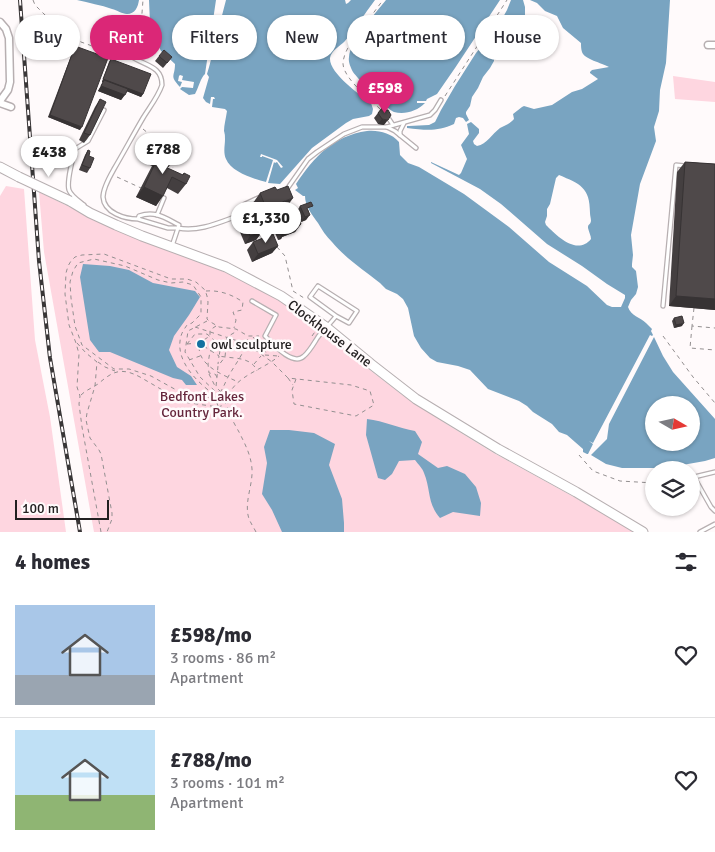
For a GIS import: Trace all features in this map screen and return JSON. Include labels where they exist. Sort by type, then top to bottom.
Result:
[{"type":"main road","name":"Clockhouse Lane","points":[[0,167],[19,178],[70,201],[90,213],[142,236],[226,267],[281,296],[416,398],[498,449],[643,532]]},
{"type":"street","points":[[0,22],[6,29],[9,38],[10,82],[8,90],[0,102],[11,107]]},
{"type":"street","points":[[708,45],[715,45]]},
{"type":"lane","points":[[138,60],[157,70],[162,77],[161,88],[138,126],[104,191],[105,206],[109,211],[168,228],[187,230],[205,227],[240,215],[245,204],[266,195]]},
{"type":"lane","points":[[282,193],[286,191],[308,159],[344,134],[362,127],[387,127],[430,115],[441,100]]},
{"type":"lane","points":[[75,149],[88,142],[104,110]]},
{"type":"lane","points":[[389,119],[393,125]]},
{"type":"lane","points":[[400,136],[401,127],[405,122]]},
{"type":"lane","points":[[387,127],[416,148]]},
{"type":"lane","points":[[60,142],[75,149]]},
{"type":"lane","points":[[75,149],[69,189],[70,193],[86,206],[90,213]]},
{"type":"lane","points":[[663,306],[676,165],[695,167]]},
{"type":"lane","points":[[157,214],[164,198]]},
{"type":"lane","points":[[138,219],[139,216],[146,213],[157,214],[180,225],[172,247]]},
{"type":"lane","points":[[318,286],[357,311],[349,323],[336,316],[310,297],[318,286]]},
{"type":"lane","points":[[252,300],[276,315],[265,336],[283,353],[297,359],[304,357],[322,327],[333,321],[336,316]]},
{"type":"lane","points":[[715,472],[694,478],[715,511]]},
{"type":"lane","points":[[700,532],[715,524]]},
{"type":"path","points":[[33,0],[35,5],[62,30],[90,45]]},
{"type":"path","points":[[142,15],[143,0]]},
{"type":"path","points":[[384,0],[349,46],[345,53],[343,64],[346,74],[389,119]]},
{"type":"path","points":[[441,100],[507,0]]},
{"type":"path","points":[[138,126],[145,130],[168,155],[173,168]]},
{"type":"path","points":[[111,175],[141,188]]},
{"type":"path","points":[[279,213],[286,211],[289,218]]},
{"type":"path","points":[[275,224],[269,227],[269,233],[273,242],[285,256],[292,291],[305,298],[310,297]]},
{"type":"path","points":[[101,532],[82,427],[79,404],[80,396],[77,388],[79,364],[76,343],[69,325],[65,294],[66,273],[68,266],[75,257],[104,254],[171,279],[187,279],[196,282],[205,292],[208,302],[208,320],[216,326],[238,330],[248,336],[265,336]]},
{"type":"path","points":[[221,393],[216,396],[203,387],[195,379],[180,354],[181,336],[187,325],[192,323],[201,314],[201,297],[193,285],[182,282],[171,284],[125,266],[100,260],[94,259],[78,263],[73,271],[70,282],[70,298],[75,326],[82,345],[114,369],[129,369],[151,376],[189,397],[228,398]]},
{"type":"path","points":[[205,292],[217,290],[234,296],[242,302],[242,310],[233,312],[236,320],[234,329]]},
{"type":"path","points":[[694,308],[690,348],[715,350]]},
{"type":"path","points":[[208,320],[188,331],[185,352],[200,378],[216,392],[230,393]]},
{"type":"path","points":[[186,344],[199,343],[210,336],[210,330],[216,326]]},
{"type":"path","points":[[692,326],[715,328]]},
{"type":"path","points":[[195,327],[247,344],[272,362],[294,386]]},
{"type":"path","points":[[310,340],[322,327]]},
{"type":"path","points":[[227,337],[238,330]]},
{"type":"path","points":[[186,344],[194,334],[207,334],[222,346]]},
{"type":"path","points":[[216,398],[221,393],[247,344],[248,336]]},
{"type":"path","points":[[253,336],[269,355]]},
{"type":"path","points":[[663,336],[692,376],[715,403]]},
{"type":"path","points":[[218,366],[225,357],[227,337]]},
{"type":"path","points":[[256,532],[250,522],[247,509],[252,480],[251,459],[232,418],[227,402],[230,393],[243,378],[272,362],[283,353],[290,341],[285,346],[278,343]]},
{"type":"path","points":[[76,343],[97,362],[106,367],[134,374],[183,402],[218,407],[227,402]]},
{"type":"path","points":[[199,343],[219,356],[247,360],[254,364],[256,371]]},
{"type":"path","points":[[199,343],[200,355],[208,364],[218,372],[239,382]]},
{"type":"path","points":[[210,350],[226,345]]},
{"type":"path","points":[[216,388],[219,356],[222,346]]},
{"type":"path","points":[[210,350],[209,373],[216,388],[221,393]]},
{"type":"path","points":[[254,364],[262,355],[283,353]]},
{"type":"path","points":[[189,360],[200,355]]},
{"type":"path","points":[[97,362],[95,386],[86,420],[90,438],[99,450],[106,476],[112,513],[112,519],[107,532]]},
{"type":"path","points":[[80,396],[106,376],[116,371]]},
{"type":"path","points":[[209,373],[215,374],[217,378]]},
{"type":"path","points":[[288,378],[351,385],[370,391],[374,405],[356,416],[294,404],[292,390],[296,379]]},
{"type":"path","points":[[216,398],[218,407]]},
{"type":"path","points":[[579,455],[593,471],[620,481],[645,482]]},
{"type":"green space","points":[[673,76],[715,82],[715,102],[675,99]]},
{"type":"green space","points":[[6,186],[24,189],[35,340],[50,417],[66,532],[0,532],[0,196]]},
{"type":"green space","name":"Bedfont Lakes Country Park.","points":[[39,192],[123,233],[227,273],[279,300],[331,338],[401,394],[448,425],[634,532],[94,532],[44,252]]},
{"type":"water","points":[[77,0],[139,0],[136,10],[127,14],[104,6]]},
{"type":"water","points":[[149,0],[216,0],[214,15],[172,15],[172,60],[207,60],[205,74],[195,94],[189,95],[180,89],[182,87],[193,88],[194,82],[182,80],[183,76],[180,75],[178,81],[182,82],[180,87],[173,76],[175,64],[162,52],[162,15],[150,15]]},
{"type":"water","points":[[226,0],[345,0],[346,4],[351,0],[375,0],[364,15],[347,15],[347,38],[337,48],[337,15],[267,15],[267,60],[330,60],[334,70],[340,77],[371,103],[372,114],[353,119],[312,148],[280,184],[268,183],[274,162],[277,162],[281,168],[283,167],[277,160],[261,154],[260,157],[273,160],[266,182],[243,174],[233,168],[226,159],[224,151],[224,129],[227,111],[212,107],[214,97],[211,97],[210,104],[203,98],[209,77],[207,74],[211,60],[257,60],[257,15],[222,15]]},
{"type":"water","points":[[386,0],[500,0],[490,15],[475,15],[475,38],[465,53],[465,15],[374,15]]},
{"type":"water","points":[[511,0],[523,0],[525,15],[504,15]]},
{"type":"water","points":[[530,0],[670,0],[666,63],[660,90],[659,111],[654,127],[656,141],[640,184],[631,235],[632,267],[636,271],[638,287],[628,307],[631,312],[652,329],[653,335],[650,335],[593,443],[589,441],[593,444],[588,454],[583,452],[583,449],[567,435],[559,432],[552,424],[527,406],[488,389],[470,370],[437,362],[430,358],[414,336],[408,308],[403,299],[386,289],[337,248],[311,214],[305,196],[295,190],[298,188],[296,184],[310,165],[334,143],[367,131],[384,133],[392,136],[399,142],[400,155],[408,163],[419,167],[464,194],[509,227],[549,262],[587,286],[607,305],[621,307],[625,295],[547,244],[501,204],[480,189],[431,163],[459,175],[467,159],[461,145],[469,134],[467,124],[471,122],[479,129],[479,133],[473,141],[477,146],[481,145],[500,128],[512,121],[514,119],[513,114],[522,107],[534,109],[552,105],[598,79],[590,73],[592,70],[609,67],[583,54],[581,43],[563,28],[559,15],[545,11],[537,3]],"holes":[[[559,175],[578,184],[588,197],[591,221],[588,226],[591,239],[580,246],[567,243],[561,239],[545,222],[556,178]]]},
{"type":"water","points":[[475,55],[475,60],[494,60],[472,97],[466,112],[469,120],[466,122],[463,118],[459,117],[456,118],[454,124],[436,129],[407,128],[407,126],[429,125],[435,122]]},
{"type":"water","points":[[460,60],[437,94],[426,101],[417,101],[417,103],[425,103],[407,113],[394,112],[386,106],[353,72],[349,61]]},
{"type":"water","points":[[83,264],[110,266],[129,270],[153,283],[195,291],[200,297],[174,336],[169,350],[177,367],[191,376],[197,385],[186,385],[182,380],[110,352],[99,352],[90,340],[80,277]]},
{"type":"water","points":[[654,337],[673,372],[694,396],[645,396],[645,451],[700,451],[700,402],[715,419],[715,458],[700,462],[645,461],[645,468],[622,468],[606,464],[591,455],[607,439],[609,424]]},
{"type":"water","points":[[367,419],[415,431],[422,442],[418,454],[438,468],[447,466],[465,474],[476,487],[481,503],[480,516],[453,512],[440,518],[431,502],[422,468],[415,460],[399,461],[392,474],[385,480],[378,478],[366,435]]},
{"type":"water","points":[[270,430],[314,433],[335,444],[329,465],[342,499],[344,532],[282,532],[262,494],[267,463],[264,447]]},
{"type":"building","points":[[80,48],[90,51],[90,60],[107,60],[82,127],[50,115],[70,60],[80,60]]},
{"type":"building","points":[[164,50],[172,57],[167,63],[162,59]]},
{"type":"building","points":[[111,60],[151,74],[143,94],[103,79]]},
{"type":"building","points":[[104,80],[128,89],[125,95],[101,86]]},
{"type":"building","points":[[100,99],[106,102],[90,135],[84,133]]},
{"type":"building","points":[[382,108],[388,110],[391,115],[388,120],[382,119],[378,113]]},
{"type":"building","points":[[156,146],[167,152],[161,165],[183,175],[184,173],[190,176],[186,184],[172,177],[163,196],[144,187],[159,155],[153,152]]},
{"type":"building","points":[[88,150],[90,151],[89,156],[94,158],[90,168],[82,165]]},
{"type":"building","points":[[168,152],[175,156],[168,167],[163,164]]},
{"type":"building","points":[[685,162],[715,164],[715,299],[676,296]]},
{"type":"building","points":[[288,186],[293,198],[282,202],[285,210],[269,215],[260,193],[275,187],[277,190]]},
{"type":"building","points":[[311,202],[313,206],[307,208],[310,215],[305,217],[300,206]]},
{"type":"building","points":[[254,212],[262,232],[250,236],[242,217]]},
{"type":"building","points":[[296,213],[301,224],[283,232],[278,220]]},
{"type":"building","points":[[273,234],[278,246],[258,254],[253,242]]},
{"type":"building","points":[[682,316],[684,323],[676,325],[674,318]]},
{"type":"railway","points":[[20,0],[39,261],[50,358],[80,532]]},
{"type":"place","name":"owl sculpture","points":[[201,344]]}]
